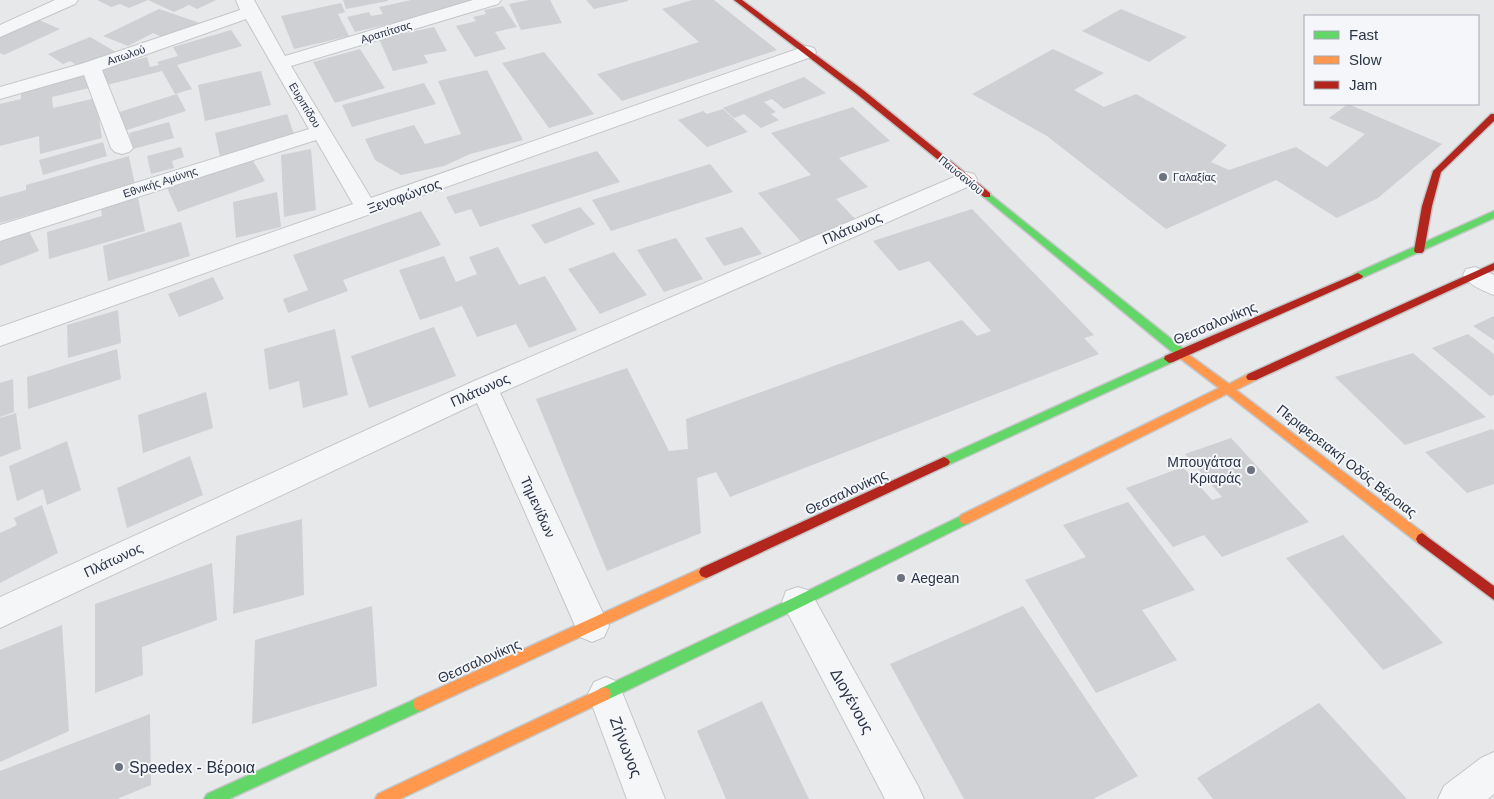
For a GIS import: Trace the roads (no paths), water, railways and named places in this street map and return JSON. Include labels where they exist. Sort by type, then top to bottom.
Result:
[{"type":"main road","name":"Παυσανίου","points":[[738,0],[807,52],[1181,353]]},
{"type":"main road","points":[[1419,250],[1426,206],[1437,171],[1494,116]]},
{"type":"main road","name":"Θεσσαλονίκης","points":[[212,799],[592,626],[1181,353],[1419,250],[1494,214]]},
{"type":"main road","points":[[382,799],[798,602],[1227,388],[1488,276]]},
{"type":"main road","name":"Περιφερειακή Οδός Βέροιας","points":[[1181,353],[1494,594]]},
{"type":"street","points":[[0,32],[69,0]]},
{"type":"street","name":"Αραπίτσας","points":[[280,63],[492,0]]},
{"type":"street","name":"Ευριπίδου","points":[[247,6],[367,209]]},
{"type":"street","name":"Αιτωλού","points":[[0,93],[91,67],[247,6]]},
{"type":"street","name":"Ξενοφώντος","points":[[0,337],[367,209],[807,52]]},
{"type":"street","points":[[91,67],[122,148]]},
{"type":"street","name":"Εθνικής Αμύνης","points":[[0,233],[320,132]]},
{"type":"street","name":"Πλάτωνος","points":[[0,612],[484,388],[966,179]]},
{"type":"street","name":"Τημενίδων","points":[[484,388],[592,626]]},
{"type":"street","name":"Διογένους","points":[[798,602],[905,799]]},
{"type":"street","name":"Ζήνωνος","points":[[606,694],[646,799]]},
{"type":"street","points":[[1457,799],[1494,771]]},
{"type":"place","name":"Γαλαξίας","points":[[1163,177]]},
{"type":"place","name":"Μπουγάτσα Κριαράς","points":[[1251,470]]},
{"type":"place","name":"Aegean","points":[[901,578]]},
{"type":"place","name":"Speedex - Βέροια","points":[[119,767]]}]
